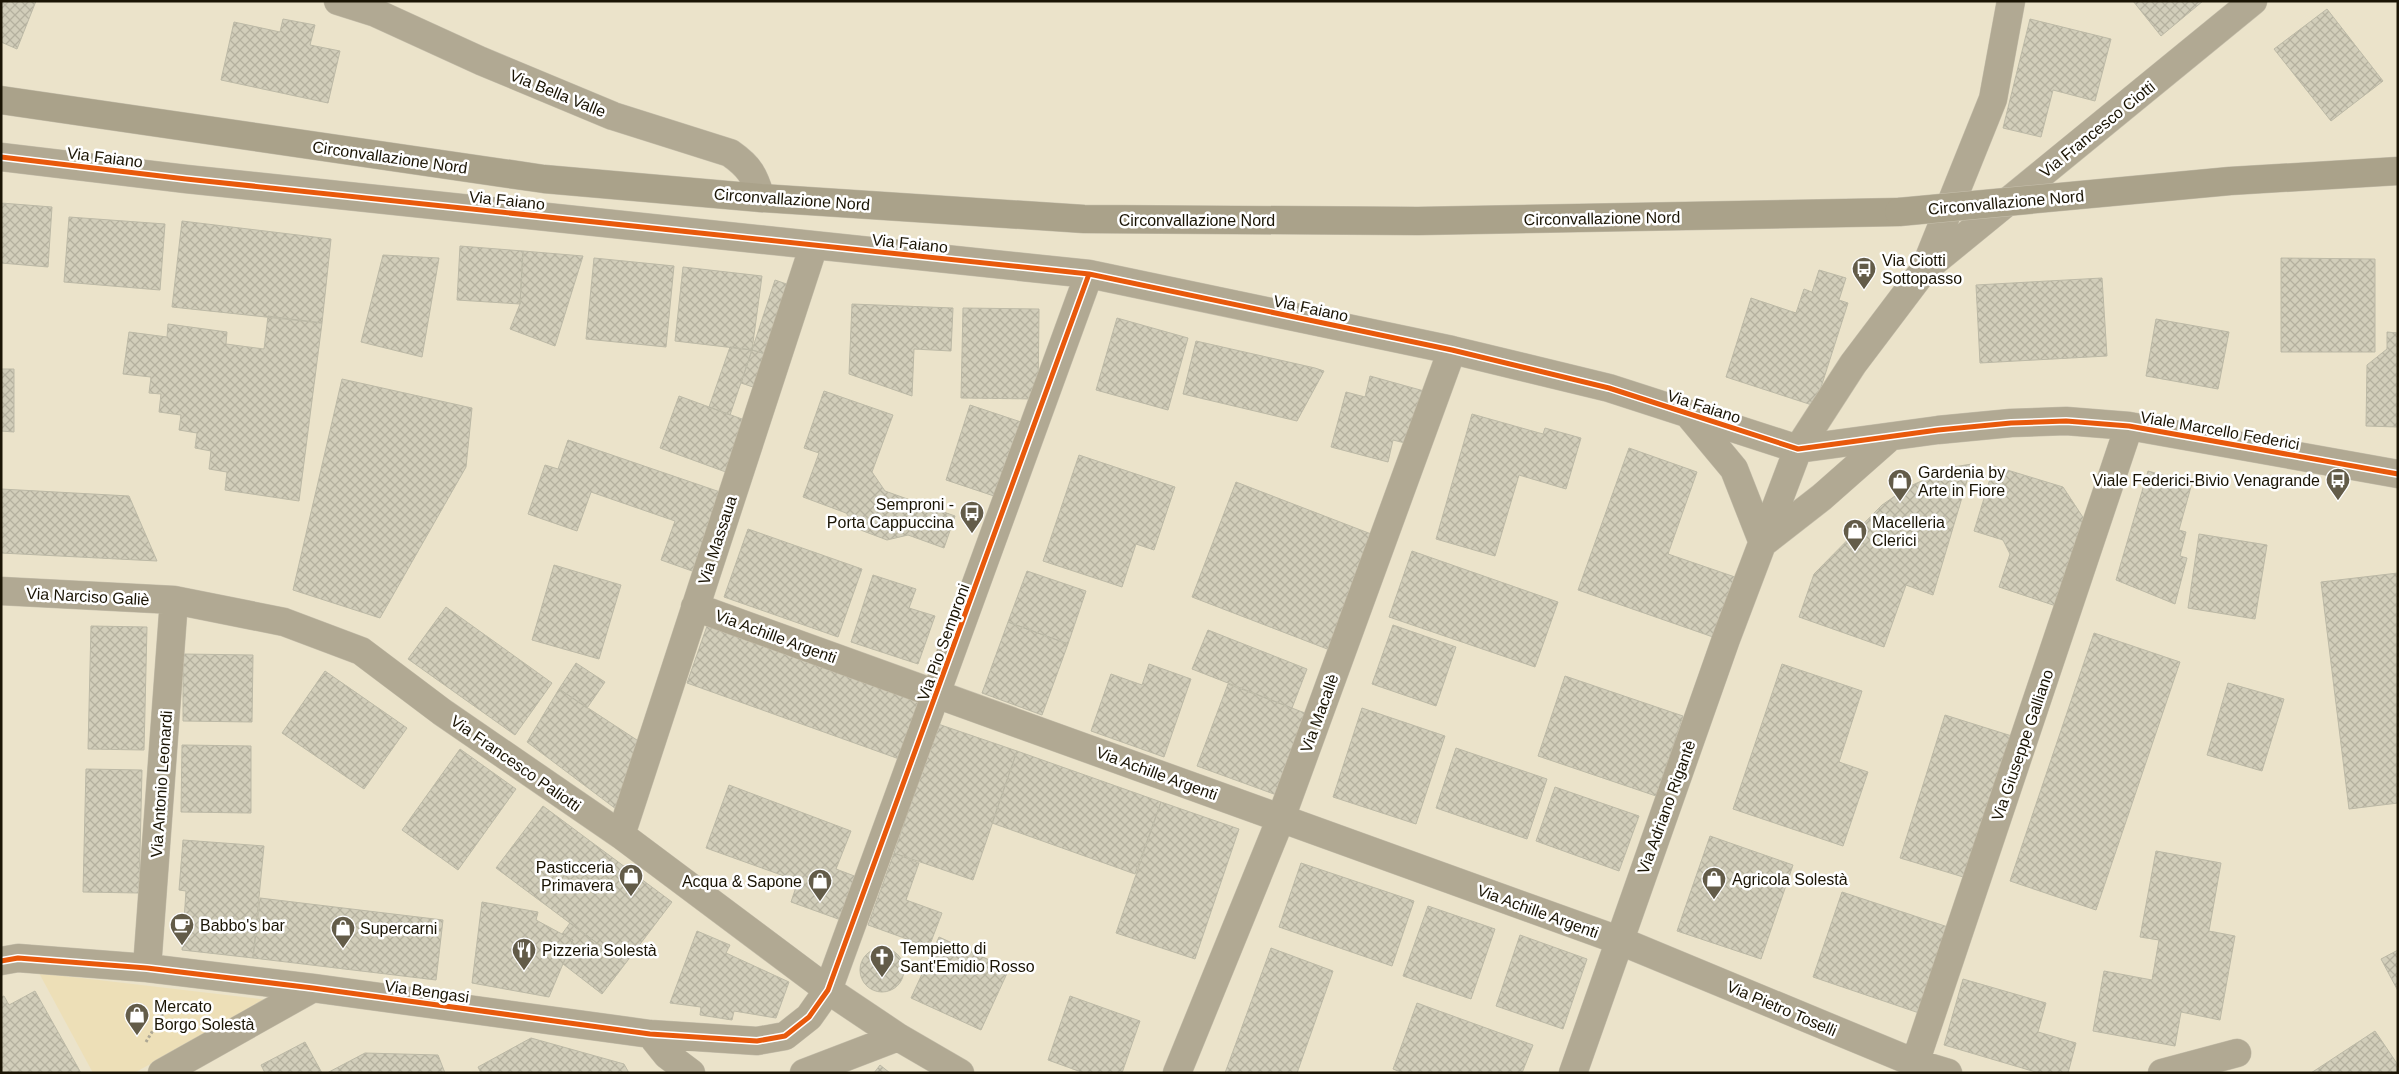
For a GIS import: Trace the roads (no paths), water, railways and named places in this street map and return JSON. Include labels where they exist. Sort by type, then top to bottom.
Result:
[{"type":"main road","name":"Circonvallazione Nord","points":[[1,100],[544,179],[761,198],[1094,219],[1418,221],[1899,212],[2230,181],[2398,171]]},
{"type":"street","name":"Via Bella Valle","points":[[338,1],[376,13],[481,61],[613,116],[730,153],[744,163],[753,174],[761,198]]},
{"type":"street","points":[[1924,270],[1993,99],[2011,1]]},
{"type":"street","name":"Via Francesco Ciotti","points":[[1798,449],[1853,364],[1924,270],[2253,1]]},
{"type":"street","name":"Via Faiano","points":[[1,157],[186,179],[1089,274],[1452,350],[1609,388],[1798,449]]},
{"type":"street","name":"Via Massaua","points":[[621,835],[814,245]]},
{"type":"street","name":"Via Pio Semproni","points":[[828,990],[1089,274]]},
{"type":"street","name":"Via Macallè","points":[[1177,1073],[1281,818],[1452,350]]},
{"type":"street","points":[[1690,415],[1734,468],[1763,543],[1822,497],[1890,437]]},
{"type":"street","name":"Viale Marcello Federici","points":[[1798,449],[2011,423],[2066,422],[2128,426],[2398,474]]},
{"type":"street","name":"Via Giuseppe Galliano","points":[[1915,1064],[2128,426]]},
{"type":"street","name":"Via Adriano Rigantè","points":[[1573,1073],[1618,940],[1726,639],[1798,449]]},
{"type":"street","name":"Via Narciso Galiè","points":[[1,592],[174,600]]},
{"type":"street","name":"Via Francesco Paliotti","points":[[174,600],[284,622],[361,651],[442,712],[621,835],[828,990],[898,1037],[960,1073]]},
{"type":"street","name":"Via Antonio Leonardi","points":[[147,968],[174,600]]},
{"type":"street","name":"Via Achille Argenti","points":[[696,607],[1618,940]]},
{"type":"street","name":"Via Pietro Toselli","points":[[1618,940],[1915,1064],[1948,1073]]},
{"type":"street","name":"Via Bengasi","points":[[1,961],[18,958],[147,968],[313,988],[650,1034],[757,1041],[785,1036],[809,1017],[828,990]]},
{"type":"street","points":[[162,1073],[313,988]]},
{"type":"street","points":[[650,1034],[667,1055],[691,1073]]},
{"type":"street","points":[[804,1073],[898,1037]]},
{"type":"street","points":[[2162,1073],[2238,1053]]},
{"type":"place","name":"Via Ciotti Sottopasso","points":[[1864,290]]},
{"type":"place","name":"Viale Federici-Bivio Venagrande","points":[[2338,501]]},
{"type":"place","name":"Gardenia by Arte in Fiore","points":[[1900,502]]},
{"type":"place","name":"Semproni - Porta Cappuccina","points":[[972,534]]},
{"type":"place","name":"Macelleria Clerici","points":[[1855,552]]},
{"type":"place","name":"Pasticceria Primavera","points":[[631,897]]},
{"type":"place","name":"Agricola Solestà","points":[[1714,900]]},
{"type":"place","name":"Acqua & Sapone","points":[[820,902]]},
{"type":"place","name":"Babbo's bar","points":[[182,946]]},
{"type":"place","name":"Supercarni","points":[[343,949]]},
{"type":"place","name":"Pizzeria Solestà","points":[[524,971]]},
{"type":"place","name":"Tempietto di Sant'Emidio Rosso","points":[[882,978]]},
{"type":"place","name":"Mercato Borgo Solestà","points":[[137,1036]]}]
